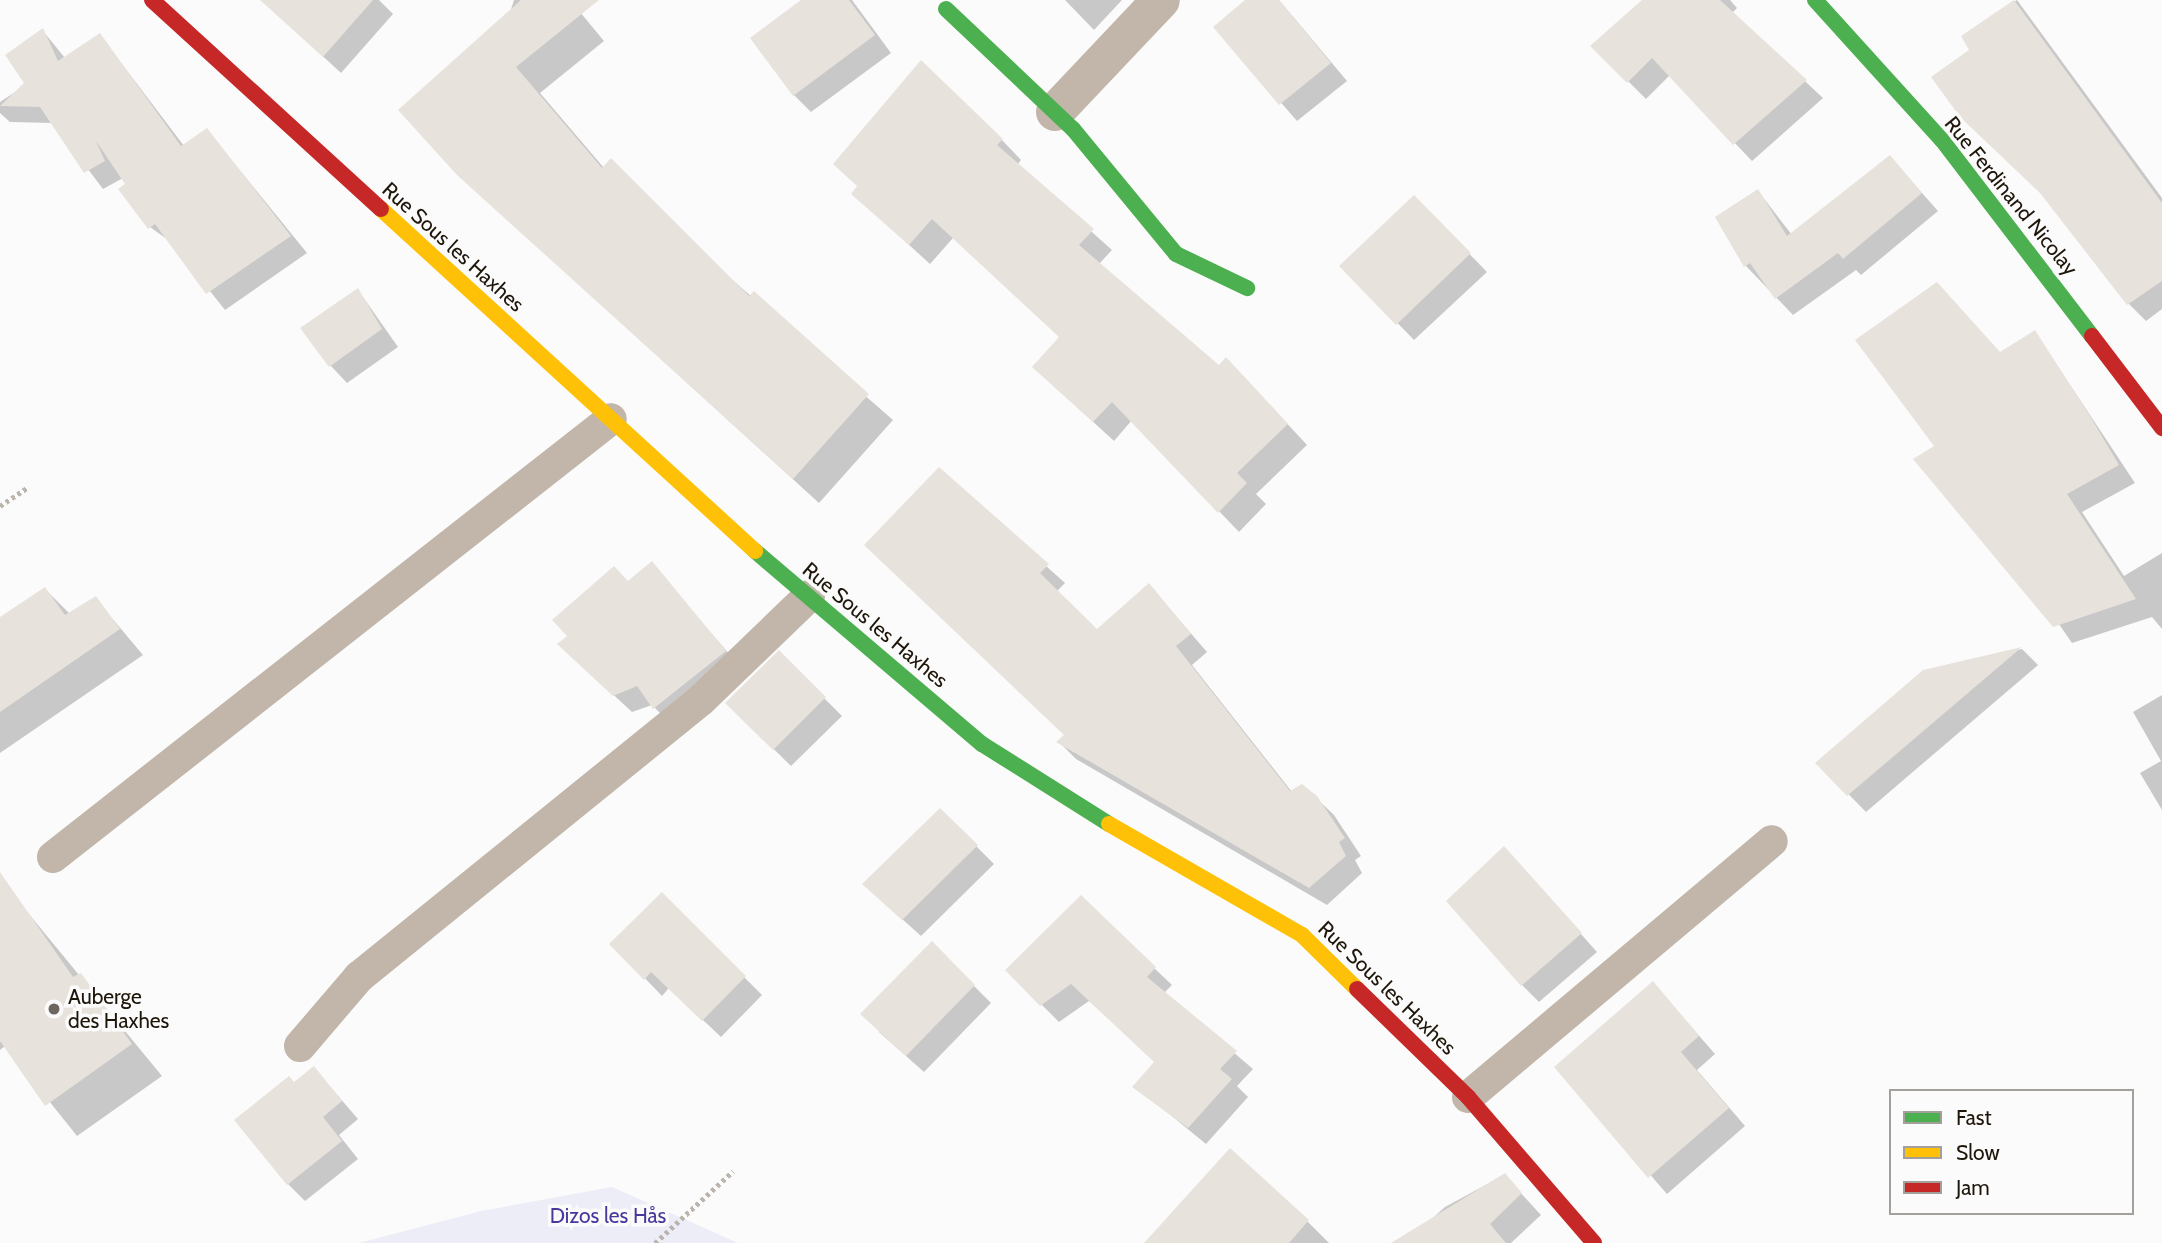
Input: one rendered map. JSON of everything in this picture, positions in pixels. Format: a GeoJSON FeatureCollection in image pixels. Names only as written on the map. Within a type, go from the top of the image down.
{"type":"FeatureCollection","features":[{"type":"Feature","properties":{"kind":"street","name":"Rue Sous les Haxhes"},"geometry":{"type":"LineString","coordinates":[[152,0],[611,419],[809,596],[992,751],[1301,935],[1468,1097],[1594,1243]]}},
{"type":"Feature","properties":{"kind":"street"},"geometry":{"type":"LineString","coordinates":[[1055,112],[1161,0]]}},
{"type":"Feature","properties":{"kind":"street","name":"Rue Ferdinand Nicolay"},"geometry":{"type":"LineString","coordinates":[[1815,0],[1941,140],[2162,428]]}},
{"type":"Feature","properties":{"kind":"street"},"geometry":{"type":"LineString","coordinates":[[946,9],[1055,112],[1176,254],[1247,288]]}},
{"type":"Feature","properties":{"kind":"lane"},"geometry":{"type":"LineString","coordinates":[[53,857],[611,419]]}},
{"type":"Feature","properties":{"kind":"lane"},"geometry":{"type":"LineString","coordinates":[[300,1046],[359,977],[701,700],[809,596]]}},
{"type":"Feature","properties":{"kind":"lane"},"geometry":{"type":"LineString","coordinates":[[1468,1097],[1772,841]]}},
{"type":"Feature","properties":{"kind":"path"},"geometry":{"type":"LineString","coordinates":[[0,506],[27,488]]}},
{"type":"Feature","properties":{"kind":"path"},"geometry":{"type":"LineString","coordinates":[[655,1243],[733,1171]]}},
{"type":"Feature","properties":{"kind":"green space","name":"Dizos les Hås"},"geometry":{"type":"Polygon","coordinates":[[[612,1187],[738,1243],[359,1243],[481,1211],[612,1187]]]}},
{"type":"Feature","properties":{"kind":"building"},"geometry":{"type":"Polygon","coordinates":[[[260,0],[373,0],[323,57],[260,0]]]}},
{"type":"Feature","properties":{"kind":"building"},"geometry":{"type":"Polygon","coordinates":[[[521,0],[599,0],[516,67],[602,168],[611,158],[749,296],[754,291],[869,394],[793,479],[457,175],[398,110],[521,0]]]}},
{"type":"Feature","properties":{"kind":"building"},"geometry":{"type":"Polygon","coordinates":[[[801,0],[849,0],[875,35],[793,96],[750,38],[801,0]]]}},
{"type":"Feature","properties":{"kind":"building"},"geometry":{"type":"Polygon","coordinates":[[[1245,0],[1279,0],[1331,63],[1279,105],[1213,27],[1245,0]]]}},
{"type":"Feature","properties":{"kind":"building"},"geometry":{"type":"Polygon","coordinates":[[[1642,0],[1720,0],[1807,80],[1733,145],[1652,58],[1627,83],[1590,46],[1642,0]]]}},
{"type":"Feature","properties":{"kind":"building"},"geometry":{"type":"Polygon","coordinates":[[[2014,0],[2162,203],[2162,281],[2127,305],[2040,193],[1960,117],[1931,77],[1969,50],[1961,36],[2014,0]]]}},
{"type":"Feature","properties":{"kind":"building"},"geometry":{"type":"Polygon","coordinates":[[[43,28],[58,61],[100,33],[181,146],[207,128],[291,236],[206,294],[155,224],[148,229],[118,189],[125,184],[96,141],[105,161],[84,173],[40,107],[0,106],[24,83],[5,55],[43,28]]]}},
{"type":"Feature","properties":{"kind":"building"},"geometry":{"type":"Polygon","coordinates":[[[921,60],[1003,139],[997,145],[1094,229],[1079,245],[1219,365],[1226,357],[1288,424],[1237,473],[1247,483],[1218,513],[1112,402],[1093,422],[1032,367],[1059,337],[932,219],[909,245],[851,194],[857,186],[833,164],[921,60]]]}},
{"type":"Feature","properties":{"kind":"building"},"geometry":{"type":"Polygon","coordinates":[[[1890,155],[1922,193],[1843,259],[1838,253],[1775,299],[1750,263],[1744,267],[1715,217],[1758,189],[1787,236],[1890,155]]]}},
{"type":"Feature","properties":{"kind":"building"},"geometry":{"type":"Polygon","coordinates":[[[1414,195],[1471,253],[1396,325],[1339,266],[1414,195]]]}},
{"type":"Feature","properties":{"kind":"building"},"geometry":{"type":"Polygon","coordinates":[[[1937,282],[2000,352],[2035,330],[2090,416],[2119,465],[2067,494],[2136,599],[2053,627],[1913,459],[1934,446],[1855,340],[1937,282]]]}},
{"type":"Feature","properties":{"kind":"building"},"geometry":{"type":"Polygon","coordinates":[[[358,288],[382,329],[329,367],[300,328],[358,288]]]}},
{"type":"Feature","properties":{"kind":"building"},"geometry":{"type":"Polygon","coordinates":[[[939,467],[1049,564],[1040,573],[1097,629],[1149,583],[1191,634],[1176,646],[1290,791],[1302,784],[1317,796],[1345,838],[1339,842],[1346,856],[1309,888],[1056,742],[1064,735],[864,545],[939,467]]]}},
{"type":"Feature","properties":{"kind":"building"},"geometry":{"type":"Polygon","coordinates":[[[652,561],[726,651],[653,709],[637,686],[613,696],[557,644],[567,636],[552,620],[614,566],[628,581],[652,561]]]}},
{"type":"Feature","properties":{"kind":"building"},"geometry":{"type":"Polygon","coordinates":[[[45,587],[65,615],[96,596],[120,629],[0,712],[0,617],[45,587]]]}},
{"type":"Feature","properties":{"kind":"building"},"geometry":{"type":"Polygon","coordinates":[[[2022,647],[1847,796],[1815,763],[1923,670],[2022,647]]]}},
{"type":"Feature","properties":{"kind":"building"},"geometry":{"type":"Polygon","coordinates":[[[779,650],[826,697],[773,750],[725,703],[779,650]]]}},
{"type":"Feature","properties":{"kind":"building"},"geometry":{"type":"Polygon","coordinates":[[[940,808],[978,845],[902,920],[862,884],[940,808]]]}},
{"type":"Feature","properties":{"kind":"building"},"geometry":{"type":"Polygon","coordinates":[[[1504,846],[1582,933],[1521,986],[1446,901],[1504,846]]]}},
{"type":"Feature","properties":{"kind":"building","name":"Auberge des Haxhes"},"geometry":{"type":"Polygon","coordinates":[[[0,872],[73,977],[81,973],[132,1044],[45,1106],[0,1041],[0,872]]]}},
{"type":"Feature","properties":{"kind":"building"},"geometry":{"type":"Polygon","coordinates":[[[662,892],[746,976],[702,1021],[651,972],[644,980],[609,944],[662,892]]]}},
{"type":"Feature","properties":{"kind":"building"},"geometry":{"type":"Polygon","coordinates":[[[1081,895],[1156,967],[1147,977],[1237,1051],[1220,1069],[1232,1079],[1188,1128],[1132,1087],[1154,1062],[1071,984],[1040,1006],[1005,970],[1081,895]]]}},
{"type":"Feature","properties":{"kind":"building"},"geometry":{"type":"Polygon","coordinates":[[[932,941],[975,985],[906,1056],[860,1014],[932,941]]]}},
{"type":"Feature","properties":{"kind":"building"},"geometry":{"type":"Polygon","coordinates":[[[1653,981],[1699,1036],[1681,1052],[1729,1108],[1648,1178],[1554,1067],[1653,981]]]}},
{"type":"Feature","properties":{"kind":"building"},"geometry":{"type":"Polygon","coordinates":[[[314,1066],[342,1101],[323,1117],[342,1141],[287,1185],[234,1120],[289,1076],[294,1082],[314,1066]]]}},
{"type":"Feature","properties":{"kind":"building"},"geometry":{"type":"Polygon","coordinates":[[[1230,1148],[1309,1220],[1289,1243],[1144,1243],[1230,1148]]]}},
{"type":"Feature","properties":{"kind":"building"},"geometry":{"type":"Polygon","coordinates":[[[1505,1173],[1522,1193],[1490,1224],[1506,1243],[1391,1243],[1505,1173]]]}},
{"type":"Feature","properties":{"kind":"traffic: fast"},"geometry":{"type":"LineString","coordinates":[[1815,0],[1942,140],[2092,336]]}},
{"type":"Feature","properties":{"kind":"traffic: fast"},"geometry":{"type":"LineString","coordinates":[[946,9],[1073,129],[1176,254],[1247,288]]}},
{"type":"Feature","properties":{"kind":"traffic: fast"},"geometry":{"type":"LineString","coordinates":[[755,551],[982,744],[1109,824]]}},
{"type":"Feature","properties":{"kind":"traffic: slow"},"geometry":{"type":"LineString","coordinates":[[381,209],[755,551]]}},
{"type":"Feature","properties":{"kind":"traffic: slow"},"geometry":{"type":"LineString","coordinates":[[1109,824],[1302,935],[1357,989]]}},
{"type":"Feature","properties":{"kind":"traffic: jam"},"geometry":{"type":"LineString","coordinates":[[152,0],[381,209]]}},
{"type":"Feature","properties":{"kind":"traffic: jam"},"geometry":{"type":"LineString","coordinates":[[2092,336],[2162,428]]}},
{"type":"Feature","properties":{"kind":"traffic: jam"},"geometry":{"type":"LineString","coordinates":[[1357,989],[1468,1097],[1594,1243]]}},
{"type":"Feature","properties":{"kind":"place","name":"Auberge des Haxhes"},"geometry":{"type":"Point","coordinates":[54,1009]}}]}
